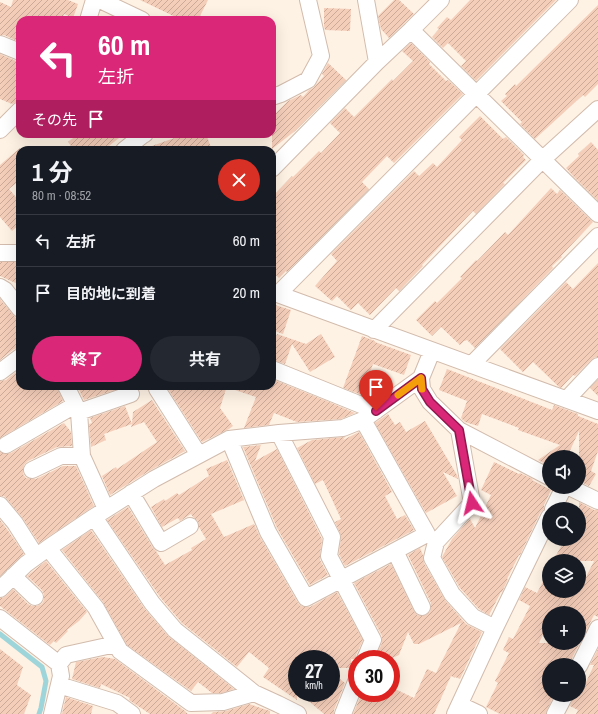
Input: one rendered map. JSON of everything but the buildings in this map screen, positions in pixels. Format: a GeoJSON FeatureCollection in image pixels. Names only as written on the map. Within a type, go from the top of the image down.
{"type":"FeatureCollection","features":[{"type":"Feature","properties":{"kind":"street"},"geometry":{"type":"LineString","coordinates":[[89,16],[94,0]]}},
{"type":"Feature","properties":{"kind":"street"},"geometry":{"type":"LineString","coordinates":[[100,0],[134,16]]}},
{"type":"Feature","properties":{"kind":"street"},"geometry":{"type":"LineString","coordinates":[[276,96],[308,80],[320,56],[308,0]]}},
{"type":"Feature","properties":{"kind":"street"},"geometry":{"type":"LineString","coordinates":[[366,0],[377,62]]}},
{"type":"Feature","properties":{"kind":"street"},"geometry":{"type":"LineString","coordinates":[[278,157],[441,0]]}},
{"type":"Feature","properties":{"kind":"street"},"geometry":{"type":"LineString","coordinates":[[276,292],[477,95],[570,0]]}},
{"type":"Feature","properties":{"kind":"street"},"geometry":{"type":"LineString","coordinates":[[411,30],[598,214]]}},
{"type":"Feature","properties":{"kind":"street"},"geometry":{"type":"LineString","coordinates":[[0,44],[16,50]]}},
{"type":"Feature","properties":{"kind":"street"},"geometry":{"type":"LineString","coordinates":[[374,330],[543,160],[598,109]]}},
{"type":"Feature","properties":{"kind":"street"},"geometry":{"type":"LineString","coordinates":[[0,130],[16,114]]}},
{"type":"Feature","properties":{"kind":"street"},"geometry":{"type":"LineString","coordinates":[[129,146],[138,138]]}},
{"type":"Feature","properties":{"kind":"street"},"geometry":{"type":"LineString","coordinates":[[471,365],[598,236]]}},
{"type":"Feature","properties":{"kind":"street"},"geometry":{"type":"LineString","coordinates":[[0,254],[16,252]]}},
{"type":"Feature","properties":{"kind":"street"},"geometry":{"type":"LineString","coordinates":[[2,290],[16,305]]}},
{"type":"Feature","properties":{"kind":"street"},"geometry":{"type":"LineString","coordinates":[[276,293],[598,411]]}},
{"type":"Feature","properties":{"kind":"street"},"geometry":{"type":"LineString","coordinates":[[432,351],[421,378],[422,389],[430,402],[459,430],[542,473]]}},
{"type":"Feature","properties":{"kind":"street"},"geometry":{"type":"LineString","coordinates":[[0,372],[16,360]]}},
{"type":"Feature","properties":{"kind":"street"},"geometry":{"type":"LineString","coordinates":[[566,399],[598,366]]}},
{"type":"Feature","properties":{"kind":"street"},"geometry":{"type":"LineString","coordinates":[[276,372],[376,411]]}},
{"type":"Feature","properties":{"kind":"street"},"geometry":{"type":"LineString","coordinates":[[0,589],[26,564],[100,513],[154,478],[230,439],[279,433],[343,428],[363,420],[421,378]]}},
{"type":"Feature","properties":{"kind":"street"},"geometry":{"type":"LineString","coordinates":[[68,390],[77,408],[82,456],[100,513],[152,602],[175,630],[254,693],[276,709],[298,714]]}},
{"type":"Feature","properties":{"kind":"street"},"geometry":{"type":"LineString","coordinates":[[158,390],[200,455]]}},
{"type":"Feature","properties":{"kind":"street"},"geometry":{"type":"LineString","coordinates":[[6,446],[77,408],[131,394]]}},
{"type":"Feature","properties":{"kind":"street"},"geometry":{"type":"LineString","coordinates":[[230,439],[268,532],[306,598],[427,534],[363,420]]}},
{"type":"Feature","properties":{"kind":"street"},"geometry":{"type":"LineString","coordinates":[[459,430],[472,503],[436,542],[432,558],[452,594],[473,617],[495,628]]}},
{"type":"Feature","properties":{"kind":"street"},"geometry":{"type":"LineString","coordinates":[[279,433],[332,537],[329,556],[373,640],[369,650]]}},
{"type":"Feature","properties":{"kind":"street"},"geometry":{"type":"LineString","coordinates":[[32,470],[61,456],[82,456]]}},
{"type":"Feature","properties":{"kind":"street"},"geometry":{"type":"LineString","coordinates":[[131,493],[161,543],[190,526]]}},
{"type":"Feature","properties":{"kind":"street"},"geometry":{"type":"LineString","coordinates":[[584,494],[598,501]]}},
{"type":"Feature","properties":{"kind":"street"},"geometry":{"type":"LineString","coordinates":[[0,505],[42,552],[96,608],[120,651],[191,703],[223,702],[254,693]]}},
{"type":"Feature","properties":{"kind":"street"},"geometry":{"type":"LineString","coordinates":[[480,714],[458,709],[542,531]]}},
{"type":"Feature","properties":{"kind":"street"},"geometry":{"type":"LineString","coordinates":[[396,551],[422,608]]}},
{"type":"Feature","properties":{"kind":"street"},"geometry":{"type":"LineString","coordinates":[[13,576],[35,597]]}},
{"type":"Feature","properties":{"kind":"street"},"geometry":{"type":"LineString","coordinates":[[0,618],[59,664]]}},
{"type":"Feature","properties":{"kind":"street"},"geometry":{"type":"LineString","coordinates":[[583,658],[598,628]]}},
{"type":"Feature","properties":{"kind":"street"},"geometry":{"type":"LineString","coordinates":[[52,714],[60,676],[59,664],[66,656],[116,644]]}},
{"type":"Feature","properties":{"kind":"street"},"geometry":{"type":"LineString","coordinates":[[58,685],[117,704],[132,714]]}},
{"type":"Feature","properties":{"kind":"street"},"geometry":{"type":"LineString","coordinates":[[342,714],[348,700]]}},
{"type":"Feature","properties":{"kind":"street"},"geometry":{"type":"LineString","coordinates":[[555,714],[561,702]]}},
{"type":"Feature","properties":{"kind":"waterway"},"geometry":{"type":"LineString","coordinates":[[0,634],[42,667],[46,681],[39,714]]}},
{"type":"Feature","properties":{"kind":"slow traffic"},"geometry":{"type":"LineString","coordinates":[[398,395],[421,378],[422,389]]}},
{"type":"Feature","properties":{"kind":"route"},"geometry":{"type":"LineString","coordinates":[[376,411],[421,378],[422,389],[430,402],[459,430],[472,503]]}}]}
